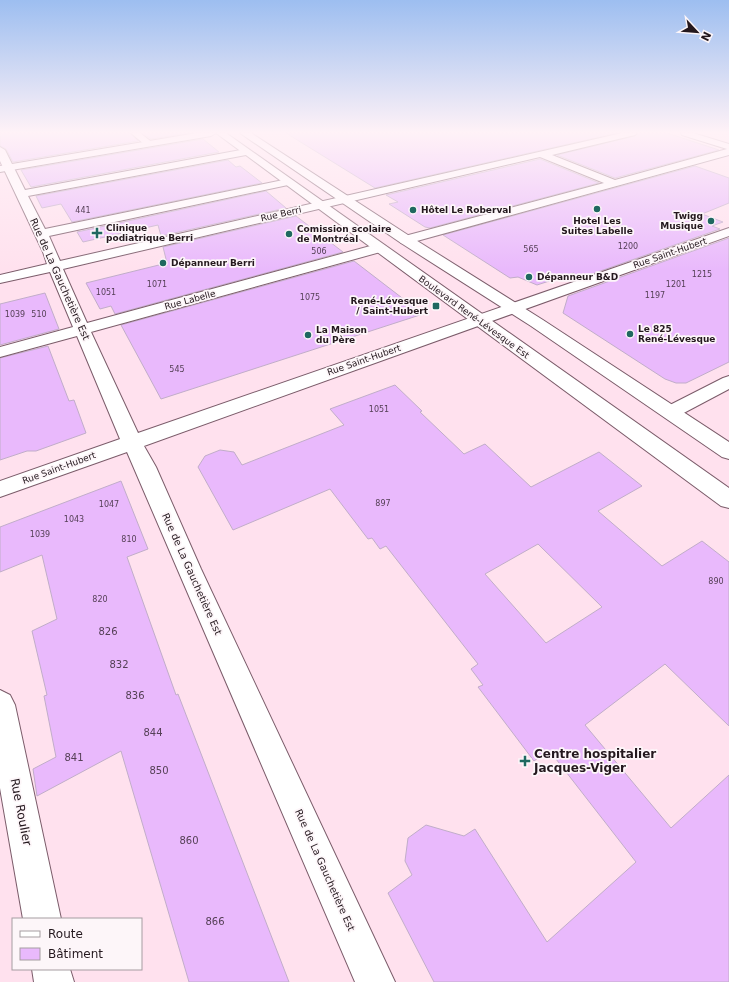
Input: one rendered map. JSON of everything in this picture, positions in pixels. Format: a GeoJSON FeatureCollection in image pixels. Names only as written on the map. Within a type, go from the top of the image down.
{"type":"FeatureCollection","features":[{"type":"Feature","properties":{"kind":"street","name":"Rue de La Gauchetière Est"},"geometry":{"type":"LineString","coordinates":[[12,179],[21,194],[56,266],[62,285],[375,982]]}},
{"type":"Feature","properties":{"kind":"street"},"geometry":{"type":"LineString","coordinates":[[21,194],[102,179]]}},
{"type":"Feature","properties":{"kind":"street","name":"Boulevard René-Lévesque Est"},"geometry":{"type":"LineString","coordinates":[[284,179],[729,500]]}},
{"type":"Feature","properties":{"kind":"street"},"geometry":{"type":"LineString","coordinates":[[314,179],[406,240],[514,308],[729,452]]}},
{"type":"Feature","properties":{"kind":"street","name":"Rue Berri"},"geometry":{"type":"LineString","coordinates":[[0,280],[436,179]]}},
{"type":"Feature","properties":{"kind":"street"},"geometry":{"type":"LineString","coordinates":[[603,179],[614,183]]}},
{"type":"Feature","properties":{"kind":"street"},"geometry":{"type":"LineString","coordinates":[[406,240],[629,179]]}},
{"type":"Feature","properties":{"kind":"street"},"geometry":{"type":"LineString","coordinates":[[41,234],[288,182]]}},
{"type":"Feature","properties":{"kind":"street","name":"Rue Saint-Hubert"},"geometry":{"type":"LineString","coordinates":[[0,489],[729,232]]}},
{"type":"Feature","properties":{"kind":"street","name":"Rue Labelle"},"geometry":{"type":"LineString","coordinates":[[0,352],[379,248]]}},
{"type":"Feature","properties":{"kind":"street"},"geometry":{"type":"LineString","coordinates":[[670,412],[729,382]]}},
{"type":"Feature","properties":{"kind":"street","name":"Rue Roulier"},"geometry":{"type":"LineString","coordinates":[[0,705],[42,918]]}},
{"type":"Feature","properties":{"kind":"street"},"geometry":{"type":"LineString","coordinates":[[51,970],[54,982]]}},
{"type":"Feature","properties":{"kind":"building"},"geometry":{"type":"Polygon","coordinates":[[[26,179],[75,179],[31,187],[26,179]]]}},
{"type":"Feature","properties":{"kind":"building"},"geometry":{"type":"Polygon","coordinates":[[[128,179],[257,179],[262,183],[72,222],[61,204],[42,208],[36,196],[128,179]]]}},
{"type":"Feature","properties":{"kind":"building"},"geometry":{"type":"Polygon","coordinates":[[[360,179],[415,179],[375,188],[360,179]]]}},
{"type":"Feature","properties":{"kind":"building"},"geometry":{"type":"Polygon","coordinates":[[[455,179],[589,179],[599,183],[430,228],[425,227],[389,204],[398,202],[386,195],[455,179]]]}},
{"type":"Feature","properties":{"kind":"building"},"geometry":{"type":"Polygon","coordinates":[[[648,179],[729,179],[729,203],[702,214],[723,222],[712,226],[720,229],[572,281],[574,273],[537,285],[518,277],[510,278],[443,235],[648,179]]]}},
{"type":"Feature","properties":{"kind":"building"},"geometry":{"type":"Polygon","coordinates":[[[266,191],[286,208],[161,236],[158,225],[83,242],[77,232],[266,191]]]}},
{"type":"Feature","properties":{"kind":"building"},"geometry":{"type":"Polygon","coordinates":[[[296,216],[343,252],[115,314],[111,306],[100,309],[86,283],[167,263],[163,247],[296,216]]]}},
{"type":"Feature","properties":{"kind":"building"},"geometry":{"type":"Polygon","coordinates":[[[729,238],[729,362],[686,383],[676,383],[665,379],[563,313],[568,296],[729,238]]]}},
{"type":"Feature","properties":{"kind":"building","name":"La Maison du Père"},"geometry":{"type":"Polygon","coordinates":[[[354,261],[423,314],[161,399],[121,325],[354,261]]]}},
{"type":"Feature","properties":{"kind":"building"},"geometry":{"type":"Polygon","coordinates":[[[45,293],[59,329],[0,345],[0,304],[45,293]]]}},
{"type":"Feature","properties":{"kind":"building"},"geometry":{"type":"Polygon","coordinates":[[[48,346],[69,401],[74,400],[86,433],[36,451],[27,451],[0,460],[0,358],[48,346]]]}},
{"type":"Feature","properties":{"kind":"building"},"geometry":{"type":"Polygon","coordinates":[[[395,385],[422,411],[420,412],[464,454],[485,444],[531,487],[599,452],[642,486],[598,511],[662,566],[702,541],[729,562],[729,726],[665,664],[585,725],[671,828],[729,775],[729,982],[434,982],[388,893],[412,875],[405,861],[408,838],[426,825],[464,836],[475,829],[547,942],[636,862],[549,750],[534,761],[478,687],[483,685],[471,669],[478,664],[386,546],[380,549],[372,538],[368,539],[330,489],[233,530],[198,467],[205,456],[220,450],[234,452],[242,465],[344,425],[330,409],[395,385]],[[538,544],[485,574],[546,643],[602,607],[538,544]]]}},
{"type":"Feature","properties":{"kind":"building"},"geometry":{"type":"Polygon","coordinates":[[[121,481],[148,549],[127,557],[176,695],[178,694],[289,982],[189,982],[121,751],[37,796],[33,769],[56,757],[44,696],[47,695],[32,631],[57,619],[42,555],[0,572],[0,527],[121,481]]]}},
{"type":"Feature","properties":{"kind":"place","name":"Hotel Les Suites Labelle"},"geometry":{"type":"Point","coordinates":[597,209]}},
{"type":"Feature","properties":{"kind":"place","name":"Hôtel Le Roberval"},"geometry":{"type":"Point","coordinates":[413,210]}},
{"type":"Feature","properties":{"kind":"place","name":"Twigg Musique"},"geometry":{"type":"Point","coordinates":[711,221]}},
{"type":"Feature","properties":{"kind":"place","name":"Clinique podiatrique Berri"},"geometry":{"type":"Point","coordinates":[97,233]}},
{"type":"Feature","properties":{"kind":"place","name":"Comission scolaire de Montréal"},"geometry":{"type":"Point","coordinates":[289,234]}},
{"type":"Feature","properties":{"kind":"place","name":"Dépanneur Berri"},"geometry":{"type":"Point","coordinates":[163,263]}},
{"type":"Feature","properties":{"kind":"place","name":"Dépanneur B&D"},"geometry":{"type":"Point","coordinates":[529,277]}},
{"type":"Feature","properties":{"kind":"place","name":"René-Lévesque / Saint-Hubert"},"geometry":{"type":"Point","coordinates":[436,306]}},
{"type":"Feature","properties":{"kind":"place","name":"Le 825 René-Lévesque"},"geometry":{"type":"Point","coordinates":[630,334]}},
{"type":"Feature","properties":{"kind":"place","name":"La Maison du Père"},"geometry":{"type":"Point","coordinates":[308,335]}},
{"type":"Feature","properties":{"kind":"place","name":"Centre hospitalier Jacques-Viger"},"geometry":{"type":"Point","coordinates":[525,761]}}]}
